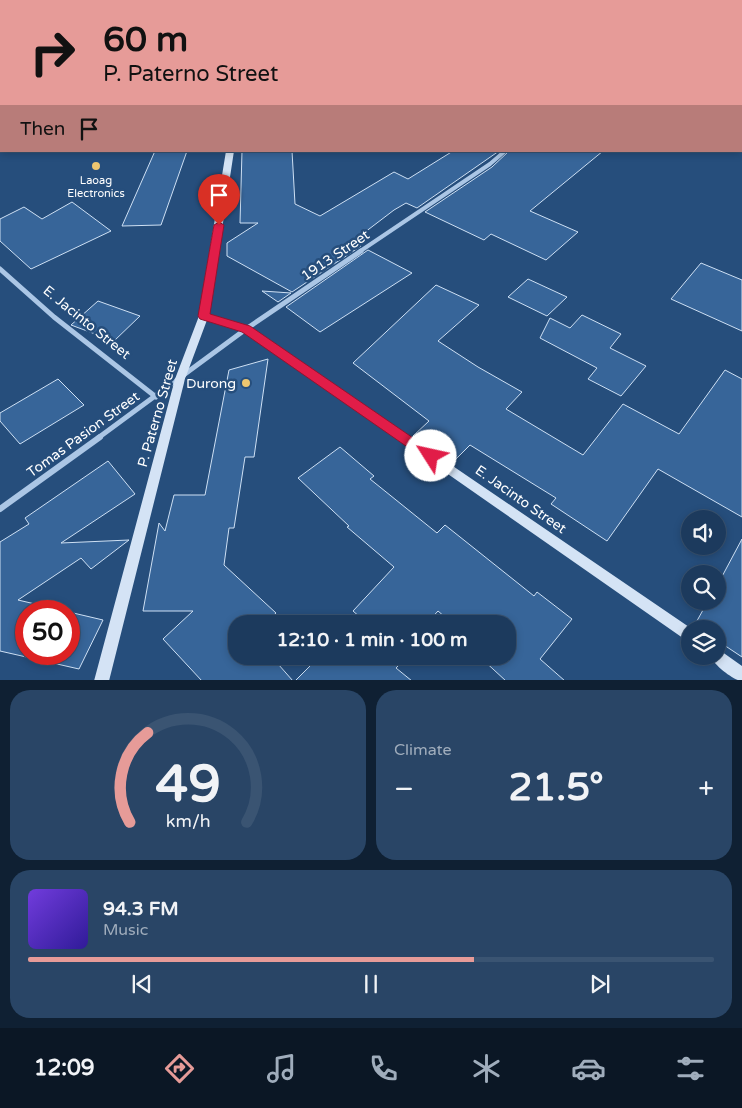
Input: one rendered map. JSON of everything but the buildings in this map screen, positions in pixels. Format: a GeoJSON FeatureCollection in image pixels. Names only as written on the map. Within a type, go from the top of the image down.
{"type":"FeatureCollection","features":[{"type":"Feature","properties":{"kind":"main road","name":"P. Paterno Street"},"geometry":{"type":"LineString","coordinates":[[101,680],[180,379],[204,316],[230,152]]}},
{"type":"Feature","properties":{"kind":"main road","name":"E. Jacinto Street"},"geometry":{"type":"LineString","coordinates":[[204,316],[246,329],[681,630]]}},
{"type":"Feature","properties":{"kind":"main road"},"geometry":{"type":"LineString","coordinates":[[726,663],[742,675]]}},
{"type":"Feature","properties":{"kind":"street","name":"1913 Street"},"geometry":{"type":"LineString","coordinates":[[180,379],[246,329],[490,164],[504,152]]}},
{"type":"Feature","properties":{"kind":"street","name":"E. Jacinto Street"},"geometry":{"type":"LineString","coordinates":[[0,269],[54,317],[156,397]]}},
{"type":"Feature","properties":{"kind":"street","name":"Tomas Pasion Street"},"geometry":{"type":"LineString","coordinates":[[0,509],[180,379]]}},
{"type":"Feature","properties":{"kind":"place","name":"Laoag Electronics"},"geometry":{"type":"Point","coordinates":[96,166]}},
{"type":"Feature","properties":{"kind":"place","name":"Durong"},"geometry":{"type":"Point","coordinates":[246,383]}},
{"type":"Feature","properties":{"kind":"route"},"geometry":{"type":"LineString","coordinates":[[219,225],[204,316],[246,329],[431,456]]}}]}
